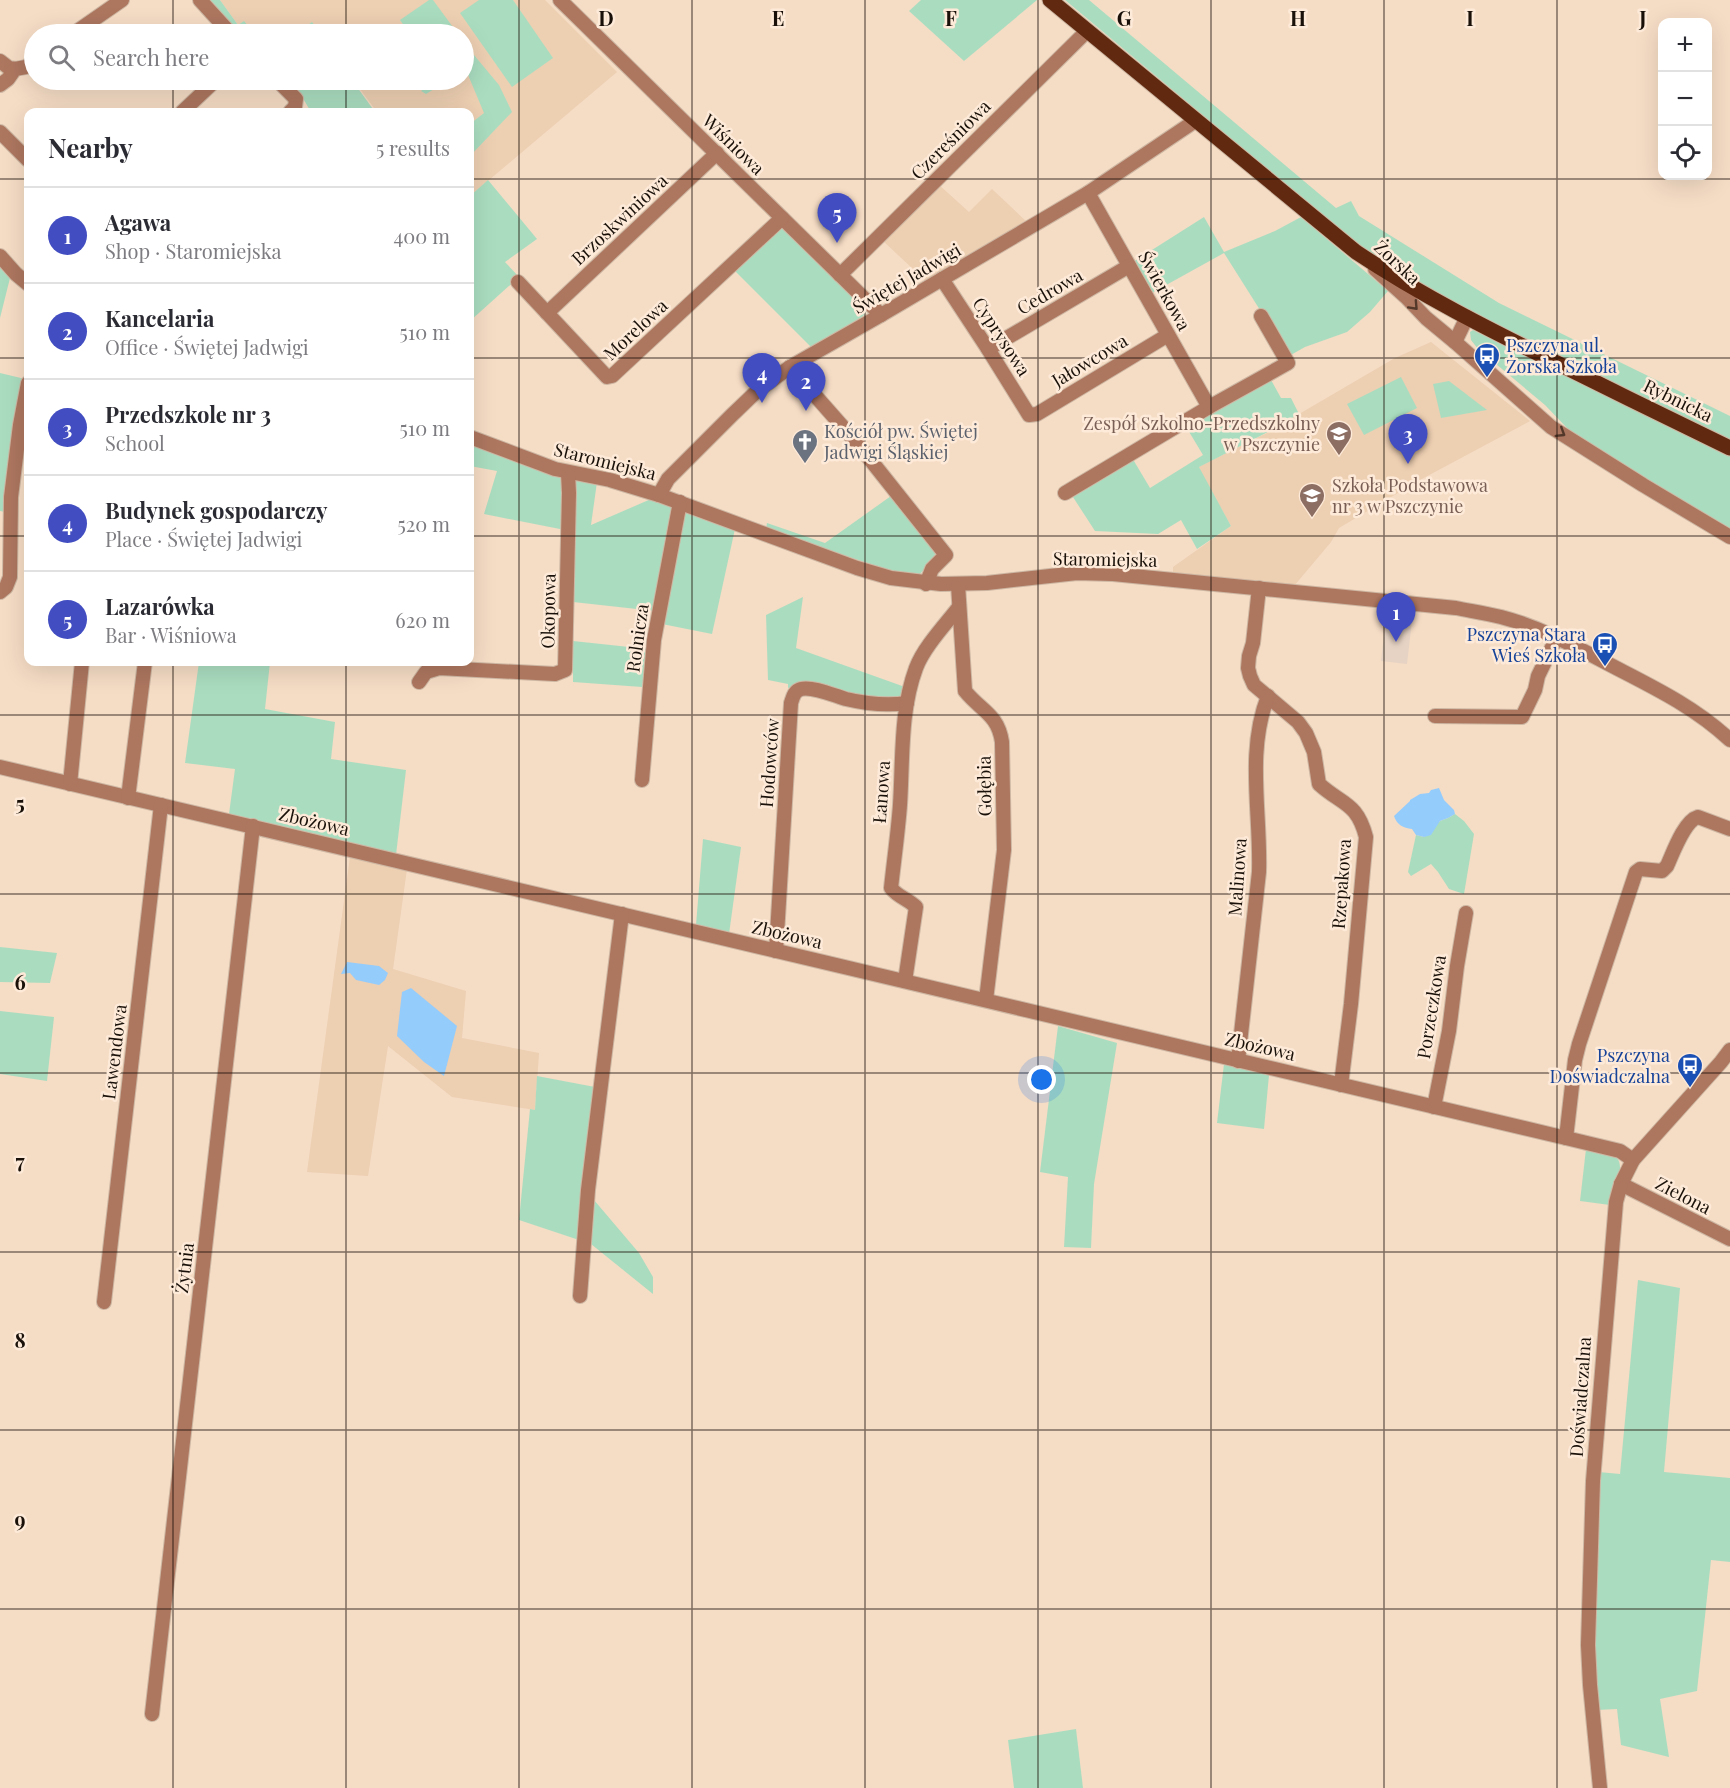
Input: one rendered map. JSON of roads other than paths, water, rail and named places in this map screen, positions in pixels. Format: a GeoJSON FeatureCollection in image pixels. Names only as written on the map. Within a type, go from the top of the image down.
{"type":"FeatureCollection","features":[{"type":"Feature","properties":{"kind":"main road","name":"Żorska"},"geometry":{"type":"LineString","coordinates":[[1050,0],[1356,252]]}},
{"type":"Feature","properties":{"kind":"main road","name":"Rybnicka"},"geometry":{"type":"LineString","coordinates":[[1356,252],[1425,296],[1730,448]]}},
{"type":"Feature","properties":{"kind":"street"},"geometry":{"type":"LineString","coordinates":[[88,24],[123,0]]}},
{"type":"Feature","properties":{"kind":"street"},"geometry":{"type":"LineString","coordinates":[[201,0],[222,24]]}},
{"type":"Feature","properties":{"kind":"street","name":"Wiśniowa"},"geometry":{"type":"LineString","coordinates":[[560,0],[881,315]]}},
{"type":"Feature","properties":{"kind":"street","name":"Czereśniowa"},"geometry":{"type":"LineString","coordinates":[[840,275],[1086,31]]}},
{"type":"Feature","properties":{"kind":"street"},"geometry":{"type":"LineString","coordinates":[[0,61],[9,68],[24,67]]}},
{"type":"Feature","properties":{"kind":"street"},"geometry":{"type":"LineString","coordinates":[[0,85],[15,69]]}},
{"type":"Feature","properties":{"kind":"street"},"geometry":{"type":"LineString","coordinates":[[186,108],[205,90]]}},
{"type":"Feature","properties":{"kind":"street"},"geometry":{"type":"LineString","coordinates":[[287,90],[296,99],[294,108]]}},
{"type":"Feature","properties":{"kind":"street","name":"Świętej Jadwigi"},"geometry":{"type":"LineString","coordinates":[[659,495],[668,479],[732,415],[790,367],[1088,193],[1195,121]]}},
{"type":"Feature","properties":{"kind":"street"},"geometry":{"type":"LineString","coordinates":[[0,132],[24,156]]}},
{"type":"Feature","properties":{"kind":"street","name":"Brzoskwiniowa"},"geometry":{"type":"LineString","coordinates":[[548,313],[717,153]]}},
{"type":"Feature","properties":{"kind":"street","name":"Świerkowa"},"geometry":{"type":"LineString","coordinates":[[1088,193],[1209,407]]}},
{"type":"Feature","properties":{"kind":"street","name":"Morelowa"},"geometry":{"type":"LineString","coordinates":[[519,282],[608,376],[612,376],[782,218]]}},
{"type":"Feature","properties":{"kind":"street","name":"Żorska"},"geometry":{"type":"LineString","coordinates":[[1356,252],[1426,318],[1551,427],[1730,537]]}},
{"type":"Feature","properties":{"kind":"street"},"geometry":{"type":"LineString","coordinates":[[0,256],[24,281]]}},
{"type":"Feature","properties":{"kind":"street","name":"Cedrowa"},"geometry":{"type":"LineString","coordinates":[[988,349],[1129,266]]}},
{"type":"Feature","properties":{"kind":"street","name":"Cyprysowa"},"geometry":{"type":"LineString","coordinates":[[942,279],[1029,415]]}},
{"type":"Feature","properties":{"kind":"street"},"geometry":{"type":"LineString","coordinates":[[1065,493],[1287,363],[1261,315]]}},
{"type":"Feature","properties":{"kind":"street"},"geometry":{"type":"LineString","coordinates":[[1455,342],[1467,317]]}},
{"type":"Feature","properties":{"kind":"street","name":"Jałowcowa"},"geometry":{"type":"LineString","coordinates":[[1029,415],[1037,414],[1168,335]]}},
{"type":"Feature","properties":{"kind":"street"},"geometry":{"type":"LineString","coordinates":[[790,367],[857,444],[946,555],[932,569],[926,584]]}},
{"type":"Feature","properties":{"kind":"street"},"geometry":{"type":"LineString","coordinates":[[0,592],[6,587],[10,577],[11,497],[24,404]]}},
{"type":"Feature","properties":{"kind":"street","name":"Staromiejska"},"geometry":{"type":"LineString","coordinates":[[474,439],[568,473],[610,480],[659,495],[878,574],[908,582],[958,585],[1077,573],[1122,574],[1456,608],[1501,617],[1535,629],[1652,687],[1694,710],[1730,740]]}},
{"type":"Feature","properties":{"kind":"street","name":"Okopowa"},"geometry":{"type":"LineString","coordinates":[[419,682],[426,672],[439,668],[555,674],[565,670],[568,473]]}},
{"type":"Feature","properties":{"kind":"street","name":"Rolnicza"},"geometry":{"type":"LineString","coordinates":[[642,780],[654,640],[680,502]]}},
{"type":"Feature","properties":{"kind":"street","name":"Gołębia"},"geometry":{"type":"LineString","coordinates":[[958,585],[965,691],[994,719],[1000,729],[1002,742],[1004,850],[986,1000]]}},
{"type":"Feature","properties":{"kind":"street","name":"Rzepakowa"},"geometry":{"type":"LineString","coordinates":[[1259,588],[1248,668],[1250,676],[1254,685],[1298,722],[1306,733],[1314,752],[1319,784],[1351,807],[1363,826],[1366,837],[1351,1004],[1341,1085]]}},
{"type":"Feature","properties":{"kind":"street","name":"Łanowa"},"geometry":{"type":"LineString","coordinates":[[905,981],[916,907],[910,901],[898,896],[891,888],[900,807],[904,721],[916,667],[922,655],[959,607]]}},
{"type":"Feature","properties":{"kind":"street"},"geometry":{"type":"LineString","coordinates":[[1436,716],[1522,717],[1556,639]]}},
{"type":"Feature","properties":{"kind":"street"},"geometry":{"type":"LineString","coordinates":[[70,784],[82,666]]}},
{"type":"Feature","properties":{"kind":"street"},"geometry":{"type":"LineString","coordinates":[[128,798],[144,666]]}},
{"type":"Feature","properties":{"kind":"street","name":"Hodowców"},"geometry":{"type":"LineString","coordinates":[[776,951],[791,703],[794,694],[800,689],[809,688],[875,705],[907,703]]}},
{"type":"Feature","properties":{"kind":"street","name":"Malinowa"},"geometry":{"type":"LineString","coordinates":[[1238,1061],[1259,872],[1256,749],[1260,716],[1268,696]]}},
{"type":"Feature","properties":{"kind":"street","name":"Zbożowa"},"geometry":{"type":"LineString","coordinates":[[0,767],[1566,1138],[1620,1151],[1633,1160]]}},
{"type":"Feature","properties":{"kind":"street","name":"Lawendowa"},"geometry":{"type":"LineString","coordinates":[[104,1302],[161,805]]}},
{"type":"Feature","properties":{"kind":"street"},"geometry":{"type":"LineString","coordinates":[[1566,1138],[1579,1044],[1636,872],[1640,869],[1662,871],[1693,818],[1698,817],[1730,829]]}},
{"type":"Feature","properties":{"kind":"street","name":"Żytnia"},"geometry":{"type":"LineString","coordinates":[[152,1713],[253,826]]}},
{"type":"Feature","properties":{"kind":"street","name":"Porzeczkowa"},"geometry":{"type":"LineString","coordinates":[[1434,1107],[1449,1031],[1466,913]]}},
{"type":"Feature","properties":{"kind":"street"},"geometry":{"type":"LineString","coordinates":[[580,1296],[588,1190],[622,914]]}},
{"type":"Feature","properties":{"kind":"street","name":"Doświadczalna"},"geometry":{"type":"LineString","coordinates":[[1600,1788],[1590,1685],[1589,1589],[1593,1481],[1614,1218],[1620,1184],[1633,1160],[1730,1050]]}},
{"type":"Feature","properties":{"kind":"street","name":"Zielona"},"geometry":{"type":"LineString","coordinates":[[1620,1184],[1730,1239]]}},
{"type":"Feature","properties":{"kind":"water"},"geometry":{"type":"Polygon","coordinates":[[[1439,788],[1444,800],[1455,814],[1440,821],[1431,835],[1424,837],[1416,835],[1412,829],[1403,827],[1397,822],[1394,816],[1410,800],[1439,788]]]}},
{"type":"Feature","properties":{"kind":"water"},"geometry":{"type":"Polygon","coordinates":[[[347,962],[379,966],[388,973],[379,985],[356,980],[350,973],[341,974],[347,962]]]}},
{"type":"Feature","properties":{"kind":"water"},"geometry":{"type":"Polygon","coordinates":[[[411,988],[457,1026],[444,1076],[424,1062],[397,1036],[402,992],[411,988]]]}},
{"type":"Feature","properties":{"kind":"place","name":"Lazarówka"},"geometry":{"type":"Point","coordinates":[837,243]}},
{"type":"Feature","properties":{"kind":"place","name":"Pszczyna ul. Żorska Szkoła"},"geometry":{"type":"Point","coordinates":[1487,379]}},
{"type":"Feature","properties":{"kind":"place","name":"Budynek gospodarczy"},"geometry":{"type":"Point","coordinates":[762,403]}},
{"type":"Feature","properties":{"kind":"place","name":"Kancelaria"},"geometry":{"type":"Point","coordinates":[806,411]}},
{"type":"Feature","properties":{"kind":"place","name":"Zespół Szkolno-Przedszkolny w Pszczynie"},"geometry":{"type":"Point","coordinates":[1339,457]}},
{"type":"Feature","properties":{"kind":"place","name":"Przedszkole nr 3"},"geometry":{"type":"Point","coordinates":[1408,464]}},
{"type":"Feature","properties":{"kind":"place","name":"Kościół pw. Świętej Jadwigi Śląskiej"},"geometry":{"type":"Point","coordinates":[805,465]}},
{"type":"Feature","properties":{"kind":"place","name":"Szkoła Podstawowa nr 3 w Pszczynie"},"geometry":{"type":"Point","coordinates":[1312,519]}},
{"type":"Feature","properties":{"kind":"place","name":"Agawa"},"geometry":{"type":"Point","coordinates":[1396,642]}},
{"type":"Feature","properties":{"kind":"place","name":"Pszczyna Stara Wieś Szkoła"},"geometry":{"type":"Point","coordinates":[1605,668]}},
{"type":"Feature","properties":{"kind":"place","name":"Pszczyna Doświadczalna"},"geometry":{"type":"Point","coordinates":[1690,1089]}}]}
